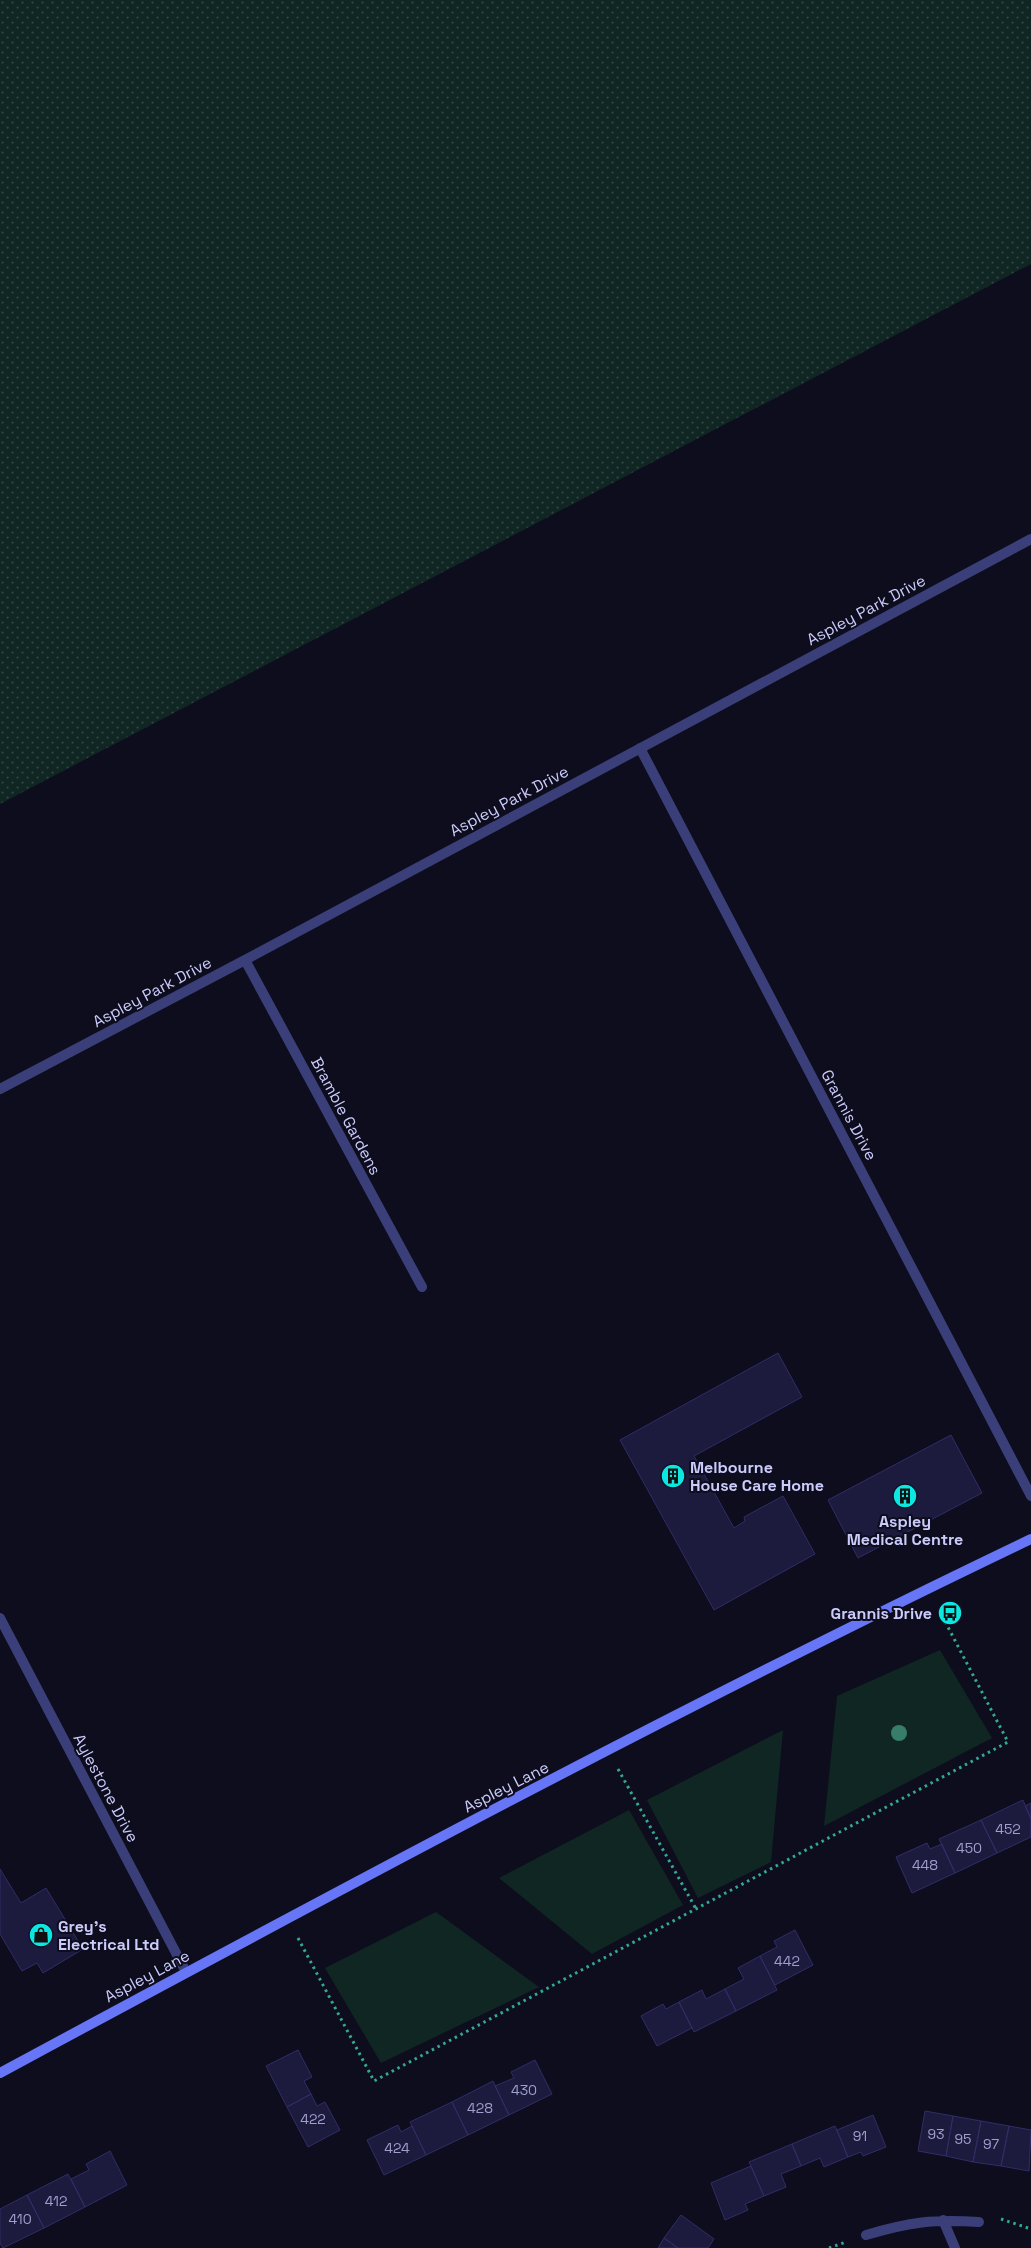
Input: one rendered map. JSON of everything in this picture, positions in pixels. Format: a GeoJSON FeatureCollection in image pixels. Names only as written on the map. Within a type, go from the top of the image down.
{"type":"FeatureCollection","features":[{"type":"Feature","properties":{"kind":"main road","name":"Aspley Lane"},"geometry":{"type":"LineString","coordinates":[[0,2073],[287,1918],[608,1750],[928,1588],[1031,1539]]}},
{"type":"Feature","properties":{"kind":"street","name":"Aspley Park Drive"},"geometry":{"type":"LineString","coordinates":[[0,1089],[1031,539]]}},
{"type":"Feature","properties":{"kind":"street","name":"Grannis Drive"},"geometry":{"type":"LineString","coordinates":[[640,748],[1031,1496]]}},
{"type":"Feature","properties":{"kind":"street","name":"Bramble Gardens"},"geometry":{"type":"LineString","coordinates":[[245,960],[422,1287]]}},
{"type":"Feature","properties":{"kind":"street","name":"Aylestone Drive"},"geometry":{"type":"LineString","coordinates":[[0,1618],[186,1972]]}},
{"type":"Feature","properties":{"kind":"street"},"geometry":{"type":"LineString","coordinates":[[944,2220],[955,2248]]}},
{"type":"Feature","properties":{"kind":"street"},"geometry":{"type":"LineString","coordinates":[[866,2235],[906,2224],[944,2220],[979,2222]]}},
{"type":"Feature","properties":{"kind":"path"},"geometry":{"type":"LineString","coordinates":[[287,1918],[374,2081],[1008,1742],[928,1588]]}},
{"type":"Feature","properties":{"kind":"path"},"geometry":{"type":"LineString","coordinates":[[608,1750],[696,1909]]}},
{"type":"Feature","properties":{"kind":"path"},"geometry":{"type":"LineString","coordinates":[[979,2222],[994,2217],[1031,2229]]}},
{"type":"Feature","properties":{"kind":"green space"},"geometry":{"type":"Polygon","coordinates":[[[0,0],[1031,0],[1031,264],[0,804],[0,0]]]}},
{"type":"Feature","properties":{"kind":"green space"},"geometry":{"type":"Polygon","coordinates":[[[940,1650],[992,1738],[824,1826],[837,1696],[940,1650]]]}},
{"type":"Feature","properties":{"kind":"green space"},"geometry":{"type":"Polygon","coordinates":[[[783,1730],[771,1862],[698,1898],[647,1800],[783,1730]]]}},
{"type":"Feature","properties":{"kind":"green space"},"geometry":{"type":"Polygon","coordinates":[[[629,1810],[683,1905],[592,1954],[499,1878],[629,1810]]]}},
{"type":"Feature","properties":{"kind":"green space"},"geometry":{"type":"Polygon","coordinates":[[[436,1912],[539,1987],[381,2063],[325,1968],[436,1912]]]}},
{"type":"Feature","properties":{"kind":"building","name":"Melbourne House Care Home"},"geometry":{"type":"Polygon","coordinates":[[[778,1353],[802,1397],[694,1456],[734,1528],[745,1521],[744,1517],[783,1496],[815,1554],[714,1610],[620,1440],[778,1353]]]}},
{"type":"Feature","properties":{"kind":"building","name":"Aspley Medical Centre"},"geometry":{"type":"Polygon","coordinates":[[[951,1435],[982,1493],[858,1558],[828,1500],[951,1435]]]}},
{"type":"Feature","properties":{"kind":"building"},"geometry":{"type":"Polygon","coordinates":[[[1023,1800],[1031,1819],[1031,1837],[997,1853],[981,1820],[1023,1800]]]}},
{"type":"Feature","properties":{"kind":"building"},"geometry":{"type":"Polygon","coordinates":[[[1031,1803],[1031,1819],[1025,1806],[1031,1803]]]}},
{"type":"Feature","properties":{"kind":"building"},"geometry":{"type":"Polygon","coordinates":[[[981,1820],[997,1853],[955,1873],[939,1839],[981,1820]]]}},
{"type":"Feature","properties":{"kind":"building"},"geometry":{"type":"Polygon","coordinates":[[[927,1843],[930,1849],[942,1844],[955,1873],[912,1893],[896,1857],[927,1843]]]}},
{"type":"Feature","properties":{"kind":"building"},"geometry":{"type":"Polygon","coordinates":[[[0,1869],[21,1903],[46,1888],[83,1949],[43,1973],[37,1963],[22,1971],[0,1934],[0,1869]]]}},
{"type":"Feature","properties":{"kind":"building"},"geometry":{"type":"Polygon","coordinates":[[[795,1930],[813,1965],[775,1985],[760,1956],[777,1947],[774,1941],[795,1930]]]}},
{"type":"Feature","properties":{"kind":"building"},"geometry":{"type":"Polygon","coordinates":[[[760,1956],[777,1990],[736,2011],[725,1989],[744,1979],[738,1968],[760,1956]]]}},
{"type":"Feature","properties":{"kind":"building"},"geometry":{"type":"Polygon","coordinates":[[[725,1989],[736,2011],[694,2032],[679,2002],[702,1990],[706,1999],[725,1989]]]}},
{"type":"Feature","properties":{"kind":"building"},"geometry":{"type":"Polygon","coordinates":[[[679,2002],[692,2028],[657,2046],[641,2016],[663,2004],[666,2009],[679,2002]]]}},
{"type":"Feature","properties":{"kind":"building"},"geometry":{"type":"Polygon","coordinates":[[[298,2050],[312,2077],[304,2081],[311,2094],[287,2107],[266,2066],[298,2050]]]}},
{"type":"Feature","properties":{"kind":"building"},"geometry":{"type":"Polygon","coordinates":[[[535,2060],[552,2094],[509,2115],[495,2086],[514,2078],[511,2072],[535,2060]]]}},
{"type":"Feature","properties":{"kind":"building"},"geometry":{"type":"Polygon","coordinates":[[[493,2081],[509,2115],[468,2135],[452,2102],[493,2081]]]}},
{"type":"Feature","properties":{"kind":"building"},"geometry":{"type":"Polygon","coordinates":[[[311,2094],[317,2106],[325,2102],[340,2130],[308,2147],[287,2107],[311,2094]]]}},
{"type":"Feature","properties":{"kind":"building"},"geometry":{"type":"Polygon","coordinates":[[[452,2102],[468,2135],[426,2155],[410,2122],[452,2102]]]}},
{"type":"Feature","properties":{"kind":"building"},"geometry":{"type":"Polygon","coordinates":[[[925,2111],[953,2116],[946,2156],[918,2151],[925,2111]]]}},
{"type":"Feature","properties":{"kind":"building"},"geometry":{"type":"Polygon","coordinates":[[[873,2115],[886,2147],[863,2156],[861,2152],[848,2157],[837,2130],[873,2115]]]}},
{"type":"Feature","properties":{"kind":"building"},"geometry":{"type":"Polygon","coordinates":[[[953,2116],[981,2121],[973,2162],[946,2156],[953,2116]]]}},
{"type":"Feature","properties":{"kind":"building"},"geometry":{"type":"Polygon","coordinates":[[[981,2121],[1009,2126],[1001,2166],[973,2162],[981,2121]]]}},
{"type":"Feature","properties":{"kind":"building"},"geometry":{"type":"Polygon","coordinates":[[[398,2125],[401,2132],[412,2126],[426,2155],[384,2175],[367,2140],[398,2125]]]}},
{"type":"Feature","properties":{"kind":"building"},"geometry":{"type":"Polygon","coordinates":[[[835,2126],[848,2157],[824,2167],[820,2158],[801,2166],[792,2144],[835,2126]]]}},
{"type":"Feature","properties":{"kind":"building"},"geometry":{"type":"Polygon","coordinates":[[[1009,2126],[1031,2130],[1029,2171],[1001,2166],[1009,2126]]]}},
{"type":"Feature","properties":{"kind":"building"},"geometry":{"type":"Polygon","coordinates":[[[792,2144],[801,2166],[781,2174],[786,2187],[764,2196],[749,2162],[792,2144]]]}},
{"type":"Feature","properties":{"kind":"building"},"geometry":{"type":"Polygon","coordinates":[[[110,2151],[127,2185],[85,2207],[71,2179],[89,2170],[86,2164],[110,2151]]]}},
{"type":"Feature","properties":{"kind":"building"},"geometry":{"type":"Polygon","coordinates":[[[751,2166],[764,2196],[745,2204],[748,2210],[725,2220],[711,2183],[751,2166]]]}},
{"type":"Feature","properties":{"kind":"building"},"geometry":{"type":"Polygon","coordinates":[[[68,2174],[85,2207],[44,2228],[27,2195],[68,2174]]]}},
{"type":"Feature","properties":{"kind":"building"},"geometry":{"type":"Polygon","coordinates":[[[27,2195],[44,2228],[3,2248],[0,2243],[0,2209],[27,2195]]]}},
{"type":"Feature","properties":{"kind":"building"},"geometry":{"type":"Polygon","coordinates":[[[681,2215],[714,2239],[708,2248],[678,2248],[664,2238],[681,2215]]]}},
{"type":"Feature","properties":{"kind":"building"},"geometry":{"type":"Polygon","coordinates":[[[664,2238],[678,2248],[658,2248],[664,2238]]]}},
{"type":"Feature","properties":{"kind":"place","name":"Melbourne House Care Home"},"geometry":{"type":"Point","coordinates":[673,1476]}},
{"type":"Feature","properties":{"kind":"place","name":"Aspley Medical Centre"},"geometry":{"type":"Point","coordinates":[905,1496]}},
{"type":"Feature","properties":{"kind":"place","name":"Grannis Drive"},"geometry":{"type":"Point","coordinates":[950,1613]}},
{"type":"Feature","properties":{"kind":"place","name":"Grey's Electrical Ltd"},"geometry":{"type":"Point","coordinates":[41,1935]}}]}
